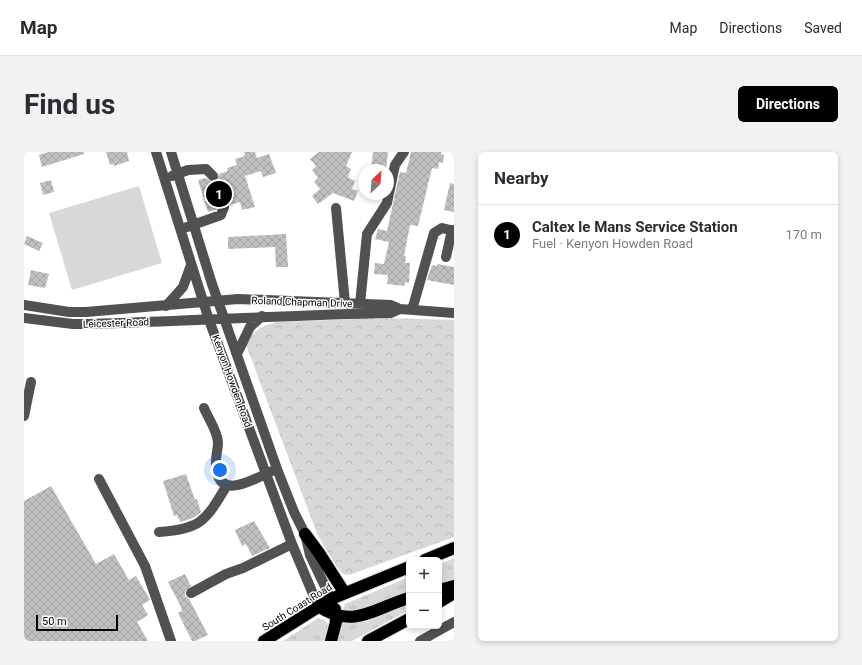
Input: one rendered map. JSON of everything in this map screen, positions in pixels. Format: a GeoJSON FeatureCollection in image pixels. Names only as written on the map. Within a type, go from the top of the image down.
{"type":"FeatureCollection","features":[{"type":"Feature","properties":{"kind":"highway"},"geometry":{"type":"LineString","coordinates":[[305,534],[344,592]]}},
{"type":"Feature","properties":{"kind":"highway"},"geometry":{"type":"LineString","coordinates":[[432,557],[454,548]]}},
{"type":"Feature","properties":{"kind":"highway","name":"South Coast Road"},"geometry":{"type":"LineString","coordinates":[[264,641],[318,606],[344,592],[406,568]]}},
{"type":"Feature","properties":{"kind":"highway"},"geometry":{"type":"LineString","coordinates":[[442,589],[454,586]]}},
{"type":"Feature","properties":{"kind":"highway"},"geometry":{"type":"LineString","coordinates":[[442,600],[454,593]]}},
{"type":"Feature","properties":{"kind":"highway"},"geometry":{"type":"LineString","coordinates":[[331,599],[336,616],[335,630],[331,641]]}},
{"type":"Feature","properties":{"kind":"highway"},"geometry":{"type":"LineString","coordinates":[[318,606],[336,616],[350,618],[362,616],[406,599]]}},
{"type":"Feature","properties":{"kind":"highway"},"geometry":{"type":"LineString","coordinates":[[368,641],[406,621]]}},
{"type":"Feature","properties":{"kind":"street","name":"Kenyon Howden Road"},"geometry":{"type":"LineString","coordinates":[[156,152],[209,320],[292,544],[318,606]]}},
{"type":"Feature","properties":{"kind":"street","name":"Kenyon Howden Road"},"geometry":{"type":"LineString","coordinates":[[171,152],[218,301],[278,469],[294,512],[305,534],[310,555],[331,599]]}},
{"type":"Feature","properties":{"kind":"street"},"geometry":{"type":"LineString","coordinates":[[360,304],[367,234],[387,203],[395,165],[404,152]]}},
{"type":"Feature","properties":{"kind":"street"},"geometry":{"type":"LineString","coordinates":[[164,178],[188,170],[206,169],[213,176]]}},
{"type":"Feature","properties":{"kind":"street"},"geometry":{"type":"LineString","coordinates":[[180,230],[221,215],[224,207]]}},
{"type":"Feature","properties":{"kind":"street"},"geometry":{"type":"LineString","coordinates":[[336,208],[345,303]]}},
{"type":"Feature","properties":{"kind":"street"},"geometry":{"type":"LineString","coordinates":[[412,310],[434,233],[442,228],[453,230],[446,257]]}},
{"type":"Feature","properties":{"kind":"street"},"geometry":{"type":"LineString","coordinates":[[166,306],[183,287],[191,265]]}},
{"type":"Feature","properties":{"kind":"street","name":"Roland Chapman Drive"},"geometry":{"type":"LineString","coordinates":[[203,302],[238,299],[391,305],[400,309],[454,313]]}},
{"type":"Feature","properties":{"kind":"street","name":"Leicester Road"},"geometry":{"type":"LineString","coordinates":[[24,305],[69,312],[86,312],[203,302]]}},
{"type":"Feature","properties":{"kind":"street","name":"Roland Chapman Drive"},"geometry":{"type":"LineString","coordinates":[[209,320],[262,316],[391,313],[400,309]]}},
{"type":"Feature","properties":{"kind":"street"},"geometry":{"type":"LineString","coordinates":[[237,354],[250,327],[262,316]]}},
{"type":"Feature","properties":{"kind":"street","name":"Leicester Road"},"geometry":{"type":"LineString","coordinates":[[24,318],[73,324],[209,320]]}},
{"type":"Feature","properties":{"kind":"street"},"geometry":{"type":"LineString","coordinates":[[24,416],[31,382]]}},
{"type":"Feature","properties":{"kind":"street"},"geometry":{"type":"LineString","coordinates":[[204,408],[218,441],[217,472],[227,485]]}},
{"type":"Feature","properties":{"kind":"street"},"geometry":{"type":"LineString","coordinates":[[227,485],[242,485],[278,469]]}},
{"type":"Feature","properties":{"kind":"street"},"geometry":{"type":"LineString","coordinates":[[99,479],[145,566],[171,641]]}},
{"type":"Feature","properties":{"kind":"street"},"geometry":{"type":"LineString","coordinates":[[159,532],[178,531],[202,521],[207,517],[227,485]]}},
{"type":"Feature","properties":{"kind":"street"},"geometry":{"type":"LineString","coordinates":[[191,593],[226,574],[243,568],[292,544]]}},
{"type":"Feature","properties":{"kind":"street"},"geometry":{"type":"LineString","coordinates":[[420,641],[454,622]]}},
{"type":"Feature","properties":{"kind":"green space"},"geometry":{"type":"Polygon","coordinates":[[[139,186],[162,263],[72,290],[49,213],[139,186]]]}},
{"type":"Feature","properties":{"kind":"green space"},"geometry":{"type":"Polygon","coordinates":[[[387,318],[454,320],[454,537],[349,575],[343,574],[337,567],[318,536],[246,345],[258,329],[277,322],[387,318]]]}},
{"type":"Feature","properties":{"kind":"green space"},"geometry":{"type":"Polygon","coordinates":[[[454,558],[454,581],[442,584],[442,563],[454,558]]]}},
{"type":"Feature","properties":{"kind":"green space"},"geometry":{"type":"Polygon","coordinates":[[[406,578],[406,592],[368,610],[344,612],[343,610],[345,604],[406,578]]]}},
{"type":"Feature","properties":{"kind":"green space"},"geometry":{"type":"Polygon","coordinates":[[[406,604],[406,612],[352,641],[337,641],[342,623],[365,622],[406,604]]]}},
{"type":"Feature","properties":{"kind":"green space"},"geometry":{"type":"Polygon","coordinates":[[[318,618],[323,619],[328,624],[327,634],[323,641],[283,641],[318,618]]]}},
{"type":"Feature","properties":{"kind":"building"},"geometry":{"type":"Polygon","coordinates":[[[49,152],[84,152],[84,154],[42,167],[39,155],[49,152]]]}},
{"type":"Feature","properties":{"kind":"building"},"geometry":{"type":"Polygon","coordinates":[[[106,152],[127,152],[129,161],[114,166],[114,164],[110,165],[106,152]]]}},
{"type":"Feature","properties":{"kind":"building"},"geometry":{"type":"Polygon","coordinates":[[[244,152],[255,152],[257,158],[269,154],[276,173],[263,177],[261,171],[245,176],[255,207],[242,210],[240,202],[230,205],[227,201],[223,201],[220,202],[216,209],[208,212],[198,180],[206,178],[212,182],[217,181],[219,174],[228,171],[227,168],[237,165],[235,159],[245,156],[244,152]]]}},
{"type":"Feature","properties":{"kind":"building"},"geometry":{"type":"Polygon","coordinates":[[[319,152],[352,152],[346,166],[351,169],[348,176],[349,178],[355,181],[352,189],[358,191],[354,201],[333,193],[318,204],[312,196],[320,189],[314,182],[318,178],[312,170],[316,166],[310,159],[319,152]]]}},
{"type":"Feature","properties":{"kind":"building"},"geometry":{"type":"Polygon","coordinates":[[[373,152],[388,152],[387,164],[372,164],[373,152]]]}},
{"type":"Feature","properties":{"kind":"building"},"geometry":{"type":"Polygon","coordinates":[[[411,152],[441,152],[441,154],[444,155],[443,163],[439,162],[438,169],[432,168],[418,226],[410,225],[404,256],[406,256],[405,263],[410,263],[409,283],[405,282],[404,286],[387,284],[388,275],[374,274],[375,263],[384,264],[389,242],[375,239],[378,229],[387,231],[400,172],[406,173],[411,152]]]}},
{"type":"Feature","properties":{"kind":"building"},"geometry":{"type":"Polygon","coordinates":[[[51,180],[54,192],[43,195],[40,183],[51,180]]]}},
{"type":"Feature","properties":{"kind":"building"},"geometry":{"type":"Polygon","coordinates":[[[450,183],[454,184],[454,212],[444,210],[450,183]]]}},
{"type":"Feature","properties":{"kind":"building"},"geometry":{"type":"Polygon","coordinates":[[[286,234],[288,267],[276,267],[275,247],[228,249],[228,237],[286,234]]]}},
{"type":"Feature","properties":{"kind":"building"},"geometry":{"type":"Polygon","coordinates":[[[27,236],[43,243],[39,251],[24,244],[27,236]]]}},
{"type":"Feature","properties":{"kind":"building"},"geometry":{"type":"Polygon","coordinates":[[[437,264],[454,267],[454,285],[427,280],[432,265],[437,266],[437,264]]]}},
{"type":"Feature","properties":{"kind":"building"},"geometry":{"type":"Polygon","coordinates":[[[31,270],[49,274],[45,288],[28,285],[31,270]]]}},
{"type":"Feature","properties":{"kind":"building"},"geometry":{"type":"Polygon","coordinates":[[[186,474],[201,512],[193,518],[180,522],[177,515],[174,516],[163,481],[186,474]]]}},
{"type":"Feature","properties":{"kind":"building"},"geometry":{"type":"Polygon","coordinates":[[[51,486],[96,564],[114,554],[129,580],[136,576],[150,600],[142,605],[148,615],[137,622],[148,641],[24,641],[24,501],[51,486]]]}},
{"type":"Feature","properties":{"kind":"building"},"geometry":{"type":"Polygon","coordinates":[[[254,521],[270,548],[252,556],[246,544],[242,546],[235,530],[254,521]]]}},
{"type":"Feature","properties":{"kind":"building"},"geometry":{"type":"Polygon","coordinates":[[[185,574],[191,586],[185,591],[185,596],[189,599],[208,635],[195,641],[192,641],[178,613],[182,611],[181,607],[168,582],[185,574]]]}},
{"type":"Feature","properties":{"kind":"tunnel"},"geometry":{"type":"LineString","coordinates":[[213,176],[224,207]]}},
{"type":"Feature","properties":{"kind":"place","name":"Caltex le Mans Service Station"},"geometry":{"type":"Point","coordinates":[219,194]}}]}
